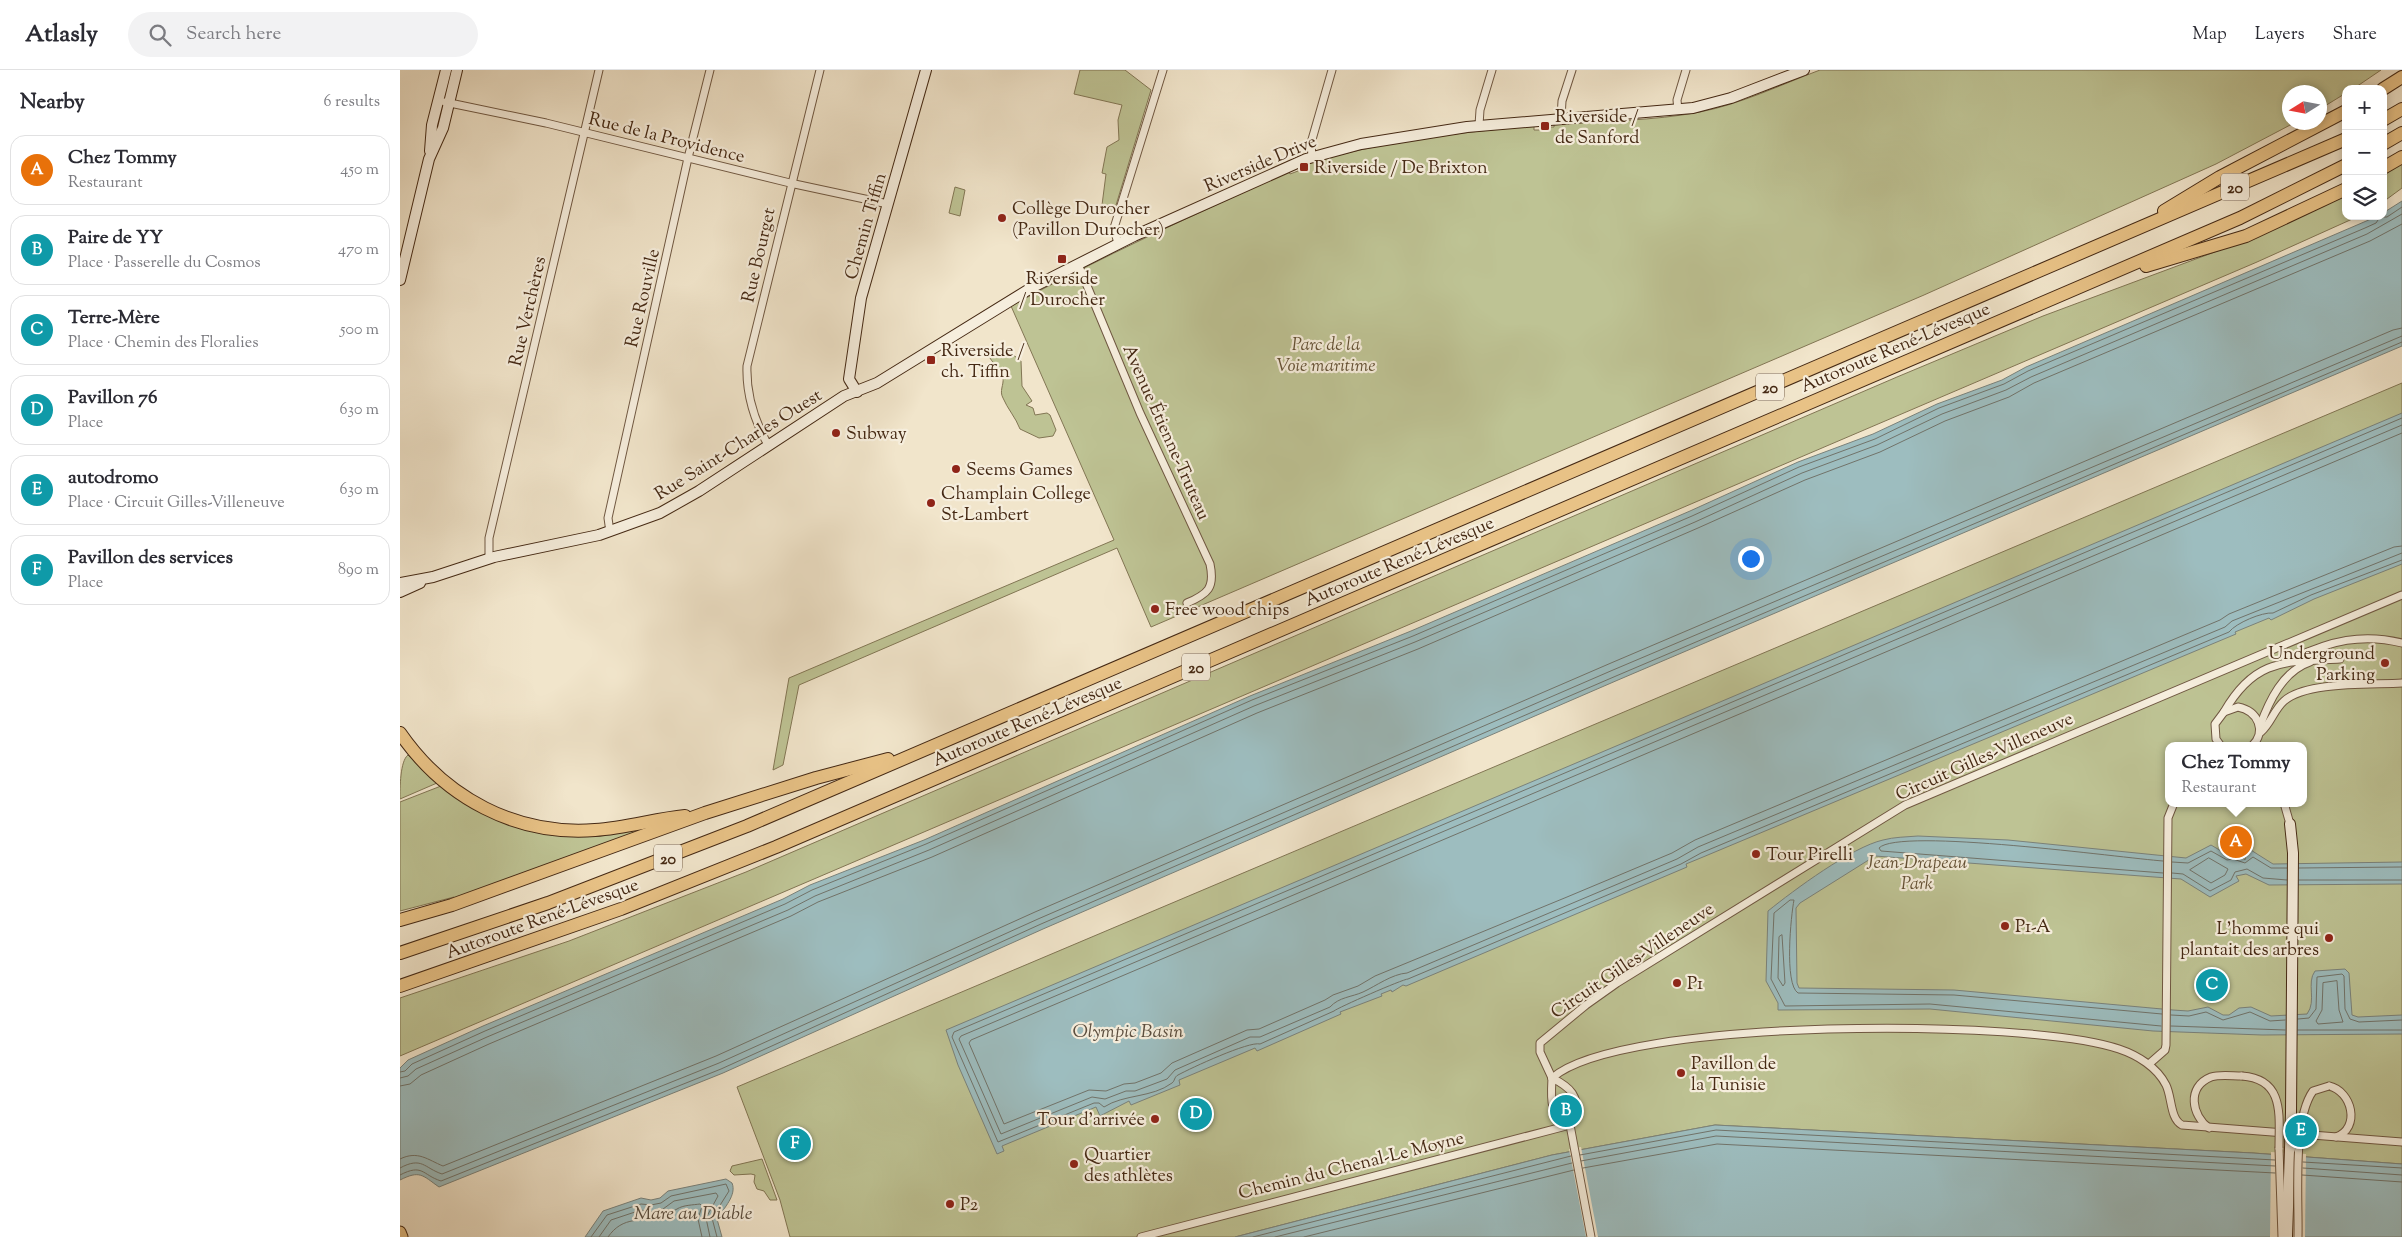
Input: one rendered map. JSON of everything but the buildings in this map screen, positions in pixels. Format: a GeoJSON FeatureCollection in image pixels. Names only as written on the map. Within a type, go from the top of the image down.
{"type":"FeatureCollection","features":[{"type":"Feature","properties":{"kind":"highway"},"geometry":{"type":"LineString","coordinates":[[2387,86],[2402,77]]}},
{"type":"Feature","properties":{"kind":"highway"},"geometry":{"type":"LineString","coordinates":[[2387,118],[2402,109]]}},
{"type":"Feature","properties":{"kind":"highway"},"geometry":{"type":"LineString","coordinates":[[2123,236],[2220,177],[2342,113]]}},
{"type":"Feature","properties":{"kind":"highway"},"geometry":{"type":"LineString","coordinates":[[2387,142],[2402,133]]}},
{"type":"Feature","properties":{"kind":"highway","name":"Autoroute René-Lévesque"},"geometry":{"type":"LineString","coordinates":[[400,954],[623,876],[747,826],[2123,236],[2342,140]]}},
{"type":"Feature","properties":{"kind":"highway"},"geometry":{"type":"LineString","coordinates":[[2387,166],[2402,157]]}},
{"type":"Feature","properties":{"kind":"highway","name":"Autoroute René-Lévesque"},"geometry":{"type":"LineString","coordinates":[[400,986],[606,915],[776,847],[2256,211],[2342,167]]}},
{"type":"Feature","properties":{"kind":"highway"},"geometry":{"type":"LineString","coordinates":[[2082,286],[2246,236],[2342,191]]}},
{"type":"Feature","properties":{"kind":"highway"},"geometry":{"type":"LineString","coordinates":[[400,733],[425,764],[449,787],[484,809],[528,825],[569,830],[595,830],[705,813]]}},
{"type":"Feature","properties":{"kind":"highway"},"geometry":{"type":"LineString","coordinates":[[400,920],[468,899],[705,813],[816,778],[929,748]]}},
{"type":"Feature","properties":{"kind":"main road"},"geometry":{"type":"LineString","coordinates":[[400,1232],[402,1237]]}},
{"type":"Feature","properties":{"kind":"street"},"geometry":{"type":"LineString","coordinates":[[400,280],[429,159],[432,126],[446,70]]}},
{"type":"Feature","properties":{"kind":"street"},"geometry":{"type":"LineString","coordinates":[[429,159],[443,128],[457,70]]}},
{"type":"Feature","properties":{"kind":"street","name":"Rue Verchères"},"geometry":{"type":"LineString","coordinates":[[489,559],[489,538],[599,70]]}},
{"type":"Feature","properties":{"kind":"street","name":"Rue Rouville"},"geometry":{"type":"LineString","coordinates":[[610,532],[608,518],[688,158],[710,70]]}},
{"type":"Feature","properties":{"kind":"street","name":"Rue Bourget"},"geometry":{"type":"LineString","coordinates":[[768,445],[752,409],[746,384],[747,366],[790,183],[820,70]]}},
{"type":"Feature","properties":{"kind":"street","name":"Chemin Tiffin"},"geometry":{"type":"LineString","coordinates":[[857,392],[849,379],[860,305],[926,70]]}},
{"type":"Feature","properties":{"kind":"street"},"geometry":{"type":"LineString","coordinates":[[1118,244],[1114,228],[1163,70]]}},
{"type":"Feature","properties":{"kind":"street"},"geometry":{"type":"LineString","coordinates":[[1312,157],[1311,144],[1332,70]]}},
{"type":"Feature","properties":{"kind":"street"},"geometry":{"type":"LineString","coordinates":[[1479,125],[1480,110],[1492,70]]}},
{"type":"Feature","properties":{"kind":"street"},"geometry":{"type":"LineString","coordinates":[[1561,118],[1562,101],[1572,70]]}},
{"type":"Feature","properties":{"kind":"street"},"geometry":{"type":"LineString","coordinates":[[1678,110],[1677,100],[1686,70]]}},
{"type":"Feature","properties":{"kind":"street","name":"Riverside Drive"},"geometry":{"type":"LineString","coordinates":[[857,392],[873,386],[1006,303],[1078,264],[1256,180],[1312,157],[1394,138],[1479,125],[1678,110],[1722,101],[1804,70]]}},
{"type":"Feature","properties":{"kind":"street","name":"Rue de la Providence"},"geometry":{"type":"LineString","coordinates":[[438,100],[584,132],[790,183],[888,204]]}},
{"type":"Feature","properties":{"kind":"street","name":"Avenue Étienne-Truteau"},"geometry":{"type":"LineString","coordinates":[[1078,264],[1140,413],[1210,564],[1211,580],[1208,591],[1203,596],[1187,604]]}},
{"type":"Feature","properties":{"kind":"street","name":"Rue Saint-Charles Ouest"},"geometry":{"type":"LineString","coordinates":[[400,592],[433,577],[489,559],[610,532],[673,506],[834,402],[857,392]]}},
{"type":"Feature","properties":{"kind":"street","name":"Rue Saint-Charles Ouest"},"geometry":{"type":"LineString","coordinates":[[400,583],[433,577]]}},
{"type":"Feature","properties":{"kind":"street","name":"Circuit Gilles-Villeneuve"},"geometry":{"type":"LineString","coordinates":[[1552,1078],[1540,1052],[1540,1043],[1586,1005],[1741,905],[1905,805],[2402,594]]}},
{"type":"Feature","properties":{"kind":"street"},"geometry":{"type":"LineString","coordinates":[[2215,742],[2215,724],[2231,700],[2249,680],[2261,672],[2324,645],[2347,639],[2374,638],[2402,643]]}},
{"type":"Feature","properties":{"kind":"street"},"geometry":{"type":"LineString","coordinates":[[2288,662],[2340,659]]}},
{"type":"Feature","properties":{"kind":"street"},"geometry":{"type":"LineString","coordinates":[[2260,736],[2269,704],[2282,684],[2298,668],[2311,662],[2323,660]]}},
{"type":"Feature","properties":{"kind":"street"},"geometry":{"type":"LineString","coordinates":[[2260,736],[2281,704],[2301,690],[2402,683]]}},
{"type":"Feature","properties":{"kind":"street"},"geometry":{"type":"LineString","coordinates":[[2224,712],[2230,708],[2246,708],[2257,719],[2260,736]]}},
{"type":"Feature","properties":{"kind":"street"},"geometry":{"type":"LineString","coordinates":[[2149,1064],[2165,1050],[2166,1045],[2168,818],[2172,807]]}},
{"type":"Feature","properties":{"kind":"street"},"geometry":{"type":"LineString","coordinates":[[2285,807],[2290,824],[2293,862],[2287,1237]]}},
{"type":"Feature","properties":{"kind":"street"},"geometry":{"type":"LineString","coordinates":[[1570,1125],[1561,1122],[1554,1114],[1552,1078],[1560,1071],[1585,1061],[1637,1048],[1707,1036],[1781,1030],[1942,1030],[2022,1034],[2096,1043],[2119,1049],[2149,1064],[2166,1084],[2178,1122],[2187,1127],[2402,1142]]}},
{"type":"Feature","properties":{"kind":"street"},"geometry":{"type":"LineString","coordinates":[[2210,1129],[2198,1118],[2194,1109],[2197,1090],[2203,1082],[2211,1077],[2242,1076],[2262,1080],[2271,1088],[2276,1098],[2282,1237]]}},
{"type":"Feature","properties":{"kind":"street"},"geometry":{"type":"LineString","coordinates":[[1552,1078],[1566,1085],[1574,1093],[1578,1110],[1576,1118],[1570,1125]]}},
{"type":"Feature","properties":{"kind":"street"},"geometry":{"type":"LineString","coordinates":[[2298,1237],[2300,1145],[2303,1113],[2313,1090],[2329,1086],[2341,1090],[2345,1095],[2351,1119],[2345,1132],[2332,1138]]}},
{"type":"Feature","properties":{"kind":"street"},"geometry":{"type":"LineString","coordinates":[[1570,1125],[1591,1237]]}},
{"type":"Feature","properties":{"kind":"street","name":"Chemin du Chenal-Le Moyne"},"geometry":{"type":"LineString","coordinates":[[1141,1237],[1570,1125]]}},
{"type":"Feature","properties":{"kind":"green space"},"geometry":{"type":"Polygon","coordinates":[[[1080,70],[1125,70],[1151,90],[1113,215],[1102,205],[1106,174],[1102,173],[1107,147],[1119,140],[1118,120],[1122,105],[1074,94],[1080,70]]]}},
{"type":"Feature","properties":{"kind":"green space","name":"Parc de la Voie maritime"},"geometry":{"type":"Polygon","coordinates":[[[1820,70],[2381,70],[2359,85],[2342,85],[2342,95],[2327,105],[2327,85],[2282,85],[2282,129],[2216,164],[1924,295],[1151,627],[1117,548],[799,685],[783,765],[773,770],[789,678],[1114,540],[1011,306],[1148,236],[1289,172],[1290,174],[1306,168],[1306,165],[1316,161],[1370,148],[1452,134],[1534,126],[1534,130],[1542,130],[1544,127],[1554,127],[1554,124],[1682,115],[1715,109],[1820,70]]]}},
{"type":"Feature","properties":{"kind":"green space"},"geometry":{"type":"Polygon","coordinates":[[[2402,161],[2402,188],[2387,199],[2387,175],[2387,170],[2402,161]]]}},
{"type":"Feature","properties":{"kind":"green space"},"geometry":{"type":"Polygon","coordinates":[[[955,187],[965,190],[960,216],[949,213],[955,187]]]}},
{"type":"Feature","properties":{"kind":"green space"},"geometry":{"type":"Polygon","coordinates":[[[2342,195],[2342,220],[2350,220],[2257,262],[400,1056],[400,998],[569,941],[746,872],[1897,377],[2043,316],[2228,247],[2342,195]]]}},
{"type":"Feature","properties":{"kind":"green space"},"geometry":{"type":"Polygon","coordinates":[[[998,347],[1007,350],[1021,361],[1022,386],[1032,401],[1026,405],[1033,408],[1035,415],[1047,413],[1050,415],[1056,430],[1053,436],[1039,438],[1020,429],[1002,395],[1002,375],[990,358],[991,351],[998,347]]]}},
{"type":"Feature","properties":{"kind":"green space","name":"Jean-Drapeau Park"},"geometry":{"type":"Polygon","coordinates":[[[2402,383],[2402,1164],[2253,1153],[1715,1125],[1552,1155],[1235,1237],[790,1237],[780,1200],[737,1087],[2402,383]]]}},
{"type":"Feature","properties":{"kind":"green space"},"geometry":{"type":"Polygon","coordinates":[[[408,755],[437,783],[400,799],[403,763],[408,755]]]}},
{"type":"Feature","properties":{"kind":"green space"},"geometry":{"type":"Polygon","coordinates":[[[441,786],[465,804],[513,825],[658,824],[455,899],[454,897],[400,911],[400,802],[441,786]]]}},
{"type":"Feature","properties":{"kind":"green space"},"geometry":{"type":"Polygon","coordinates":[[[762,1159],[777,1200],[770,1200],[764,1191],[757,1189],[754,1182],[755,1175],[734,1175],[730,1171],[732,1166],[762,1159]]]}},
{"type":"Feature","properties":{"kind":"water"},"geometry":{"type":"Polygon","coordinates":[[[2402,201],[2402,346],[1618,680],[1043,929],[723,1073],[439,1187],[421,1175],[412,1175],[400,1180],[400,1068],[408,1060],[483,1026],[783,899],[810,885],[924,840],[1250,696],[1411,631],[1690,511],[1798,462],[1873,434],[1937,404],[2002,380],[2026,367],[2369,220],[2387,220],[2387,210],[2402,201]]]}},
{"type":"Feature","properties":{"kind":"water","name":"Olympic Basin"},"geometry":{"type":"Polygon","coordinates":[[[2402,413],[2402,564],[2314,599],[2271,620],[2269,618],[2235,632],[2236,634],[1686,864],[1687,867],[1406,986],[1403,985],[1392,992],[1391,990],[1381,994],[1382,996],[1340,1012],[1341,1014],[1257,1051],[1255,1048],[1179,1080],[1180,1085],[1131,1105],[1129,1101],[1100,1116],[1096,1107],[1002,1146],[1004,1151],[997,1154],[958,1065],[946,1030],[2402,413]]]}},
{"type":"Feature","properties":{"kind":"water"},"geometry":{"type":"Polygon","coordinates":[[[1918,836],[2008,840],[2186,858],[2211,845],[2228,855],[2236,852],[2245,860],[2247,851],[2243,848],[2246,847],[2273,864],[2402,862],[2402,884],[2269,885],[2246,874],[2236,876],[2239,881],[2210,897],[2181,879],[1875,856],[1800,903],[1796,908],[1797,983],[1799,988],[1954,990],[2173,1010],[2188,1011],[2208,1007],[2223,1015],[2229,1015],[2239,1008],[2251,1007],[2271,1016],[2307,1014],[2311,1003],[2311,981],[2315,971],[2345,969],[2349,973],[2352,1015],[2358,1017],[2402,1015],[2402,1034],[2262,1035],[2153,1031],[1930,1009],[1778,1010],[1778,1003],[1766,981],[1768,911],[1808,881],[1840,860],[1870,844],[1883,840],[1918,836]]]}},
{"type":"Feature","properties":{"kind":"water"},"geometry":{"type":"Polygon","coordinates":[[[1715,1125],[2253,1153],[2402,1164],[2402,1237],[1235,1237],[1552,1155],[1715,1125]]]}},
{"type":"Feature","properties":{"kind":"water","name":"Mare au Diable"},"geometry":{"type":"Polygon","coordinates":[[[726,1179],[732,1183],[733,1192],[717,1219],[722,1237],[585,1237],[603,1211],[641,1198],[651,1200],[660,1198],[668,1191],[726,1179]]]}},
{"type":"Feature","properties":{"kind":"pier"},"geometry":{"type":"Polygon","coordinates":[[[1581,1147],[1598,1237],[1586,1237],[1569,1149],[1581,1147]]]}},
{"type":"Feature","properties":{"kind":"pier"},"geometry":{"type":"Polygon","coordinates":[[[2271,1152],[2306,1154],[2305,1237],[2270,1237],[2271,1152]]]}},
{"type":"Feature","properties":{"kind":"place","name":"Riverside / de Sanford"},"geometry":{"type":"Point","coordinates":[1545,126]}},
{"type":"Feature","properties":{"kind":"place","name":"Riverside / De Brixton"},"geometry":{"type":"Point","coordinates":[1304,167]}},
{"type":"Feature","properties":{"kind":"place","name":"Collège Durocher (Pavillon Durocher)"},"geometry":{"type":"Point","coordinates":[1002,218]}},
{"type":"Feature","properties":{"kind":"place","name":"Riverside / Durocher"},"geometry":{"type":"Point","coordinates":[1062,259]}},
{"type":"Feature","properties":{"kind":"place","name":"Riverside / ch. Tiffin"},"geometry":{"type":"Point","coordinates":[931,360]}},
{"type":"Feature","properties":{"kind":"place","name":"Subway"},"geometry":{"type":"Point","coordinates":[836,433]}},
{"type":"Feature","properties":{"kind":"place","name":"Seems Games"},"geometry":{"type":"Point","coordinates":[956,469]}},
{"type":"Feature","properties":{"kind":"place","name":"Champlain College St-Lambert"},"geometry":{"type":"Point","coordinates":[931,503]}},
{"type":"Feature","properties":{"kind":"place","name":"Free wood chips"},"geometry":{"type":"Point","coordinates":[1155,609]}},
{"type":"Feature","properties":{"kind":"place","name":"Underground Parking"},"geometry":{"type":"Point","coordinates":[2385,663]}},
{"type":"Feature","properties":{"kind":"place","name":"Chez Tommy"},"geometry":{"type":"Point","coordinates":[2236,842]}},
{"type":"Feature","properties":{"kind":"place","name":"Tour Pirelli"},"geometry":{"type":"Point","coordinates":[1756,854]}},
{"type":"Feature","properties":{"kind":"place","name":"P1-A"},"geometry":{"type":"Point","coordinates":[2005,926]}},
{"type":"Feature","properties":{"kind":"place","name":"L'homme qui plantait des arbres"},"geometry":{"type":"Point","coordinates":[2329,938]}},
{"type":"Feature","properties":{"kind":"place","name":"P1"},"geometry":{"type":"Point","coordinates":[1677,983]}},
{"type":"Feature","properties":{"kind":"place","name":"Terre-Mère"},"geometry":{"type":"Point","coordinates":[2212,985]}},
{"type":"Feature","properties":{"kind":"place","name":"Pavillon de la Tunisie"},"geometry":{"type":"Point","coordinates":[1681,1073]}},
{"type":"Feature","properties":{"kind":"place","name":"Paire de YY"},"geometry":{"type":"Point","coordinates":[1566,1111]}},
{"type":"Feature","properties":{"kind":"place","name":"Pavillon 76"},"geometry":{"type":"Point","coordinates":[1196,1114]}},
{"type":"Feature","properties":{"kind":"place","name":"Tour d'arrivée"},"geometry":{"type":"Point","coordinates":[1155,1119]}},
{"type":"Feature","properties":{"kind":"place","name":"autodromo"},"geometry":{"type":"Point","coordinates":[2301,1131]}},
{"type":"Feature","properties":{"kind":"place","name":"Pavillon des services"},"geometry":{"type":"Point","coordinates":[795,1144]}},
{"type":"Feature","properties":{"kind":"place","name":"Quartier des athlètes"},"geometry":{"type":"Point","coordinates":[1074,1164]}},
{"type":"Feature","properties":{"kind":"place","name":"P2"},"geometry":{"type":"Point","coordinates":[950,1204]}}]}
